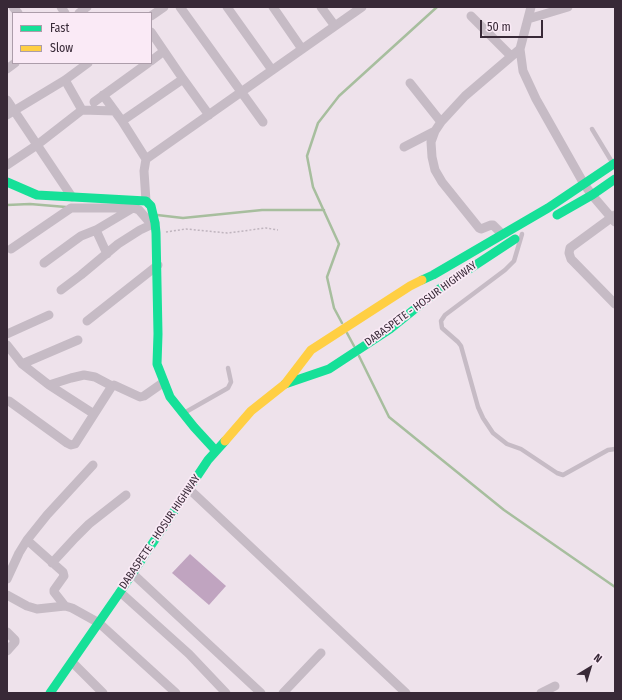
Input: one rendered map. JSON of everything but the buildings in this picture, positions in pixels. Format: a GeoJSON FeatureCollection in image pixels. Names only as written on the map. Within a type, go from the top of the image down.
{"type":"FeatureCollection","features":[{"type":"Feature","properties":{"kind":"main road","name":"DABASPETE - HOSUR HIGHWAY"},"geometry":{"type":"LineString","coordinates":[[50,693],[99,623],[208,460],[251,411],[285,384],[311,350],[410,286],[433,275],[548,208],[614,163]]}},
{"type":"Feature","properties":{"kind":"main road"},"geometry":{"type":"LineString","coordinates":[[550,219],[592,195],[615,179]]}},
{"type":"Feature","properties":{"kind":"main road"},"geometry":{"type":"LineString","coordinates":[[7,182],[37,195],[148,204],[155,226],[158,265],[157,364],[170,397],[216,451]]}},
{"type":"Feature","properties":{"kind":"main road","name":"DABASPETE - HOSUR HIGHWAY"},"geometry":{"type":"LineString","coordinates":[[285,384],[329,369],[390,329],[442,287],[526,232]]}},
{"type":"Feature","properties":{"kind":"main road"},"geometry":{"type":"LineString","coordinates":[[433,275],[442,287]]}},
{"type":"Feature","properties":{"kind":"street"},"geometry":{"type":"LineString","coordinates":[[152,15],[164,7]]}},
{"type":"Feature","properties":{"kind":"street"},"geometry":{"type":"LineString","coordinates":[[180,7],[262,122]]}},
{"type":"Feature","properties":{"kind":"street"},"geometry":{"type":"LineString","coordinates":[[227,7],[272,70]]}},
{"type":"Feature","properties":{"kind":"street"},"geometry":{"type":"LineString","coordinates":[[273,7],[302,49]]}},
{"type":"Feature","properties":{"kind":"street"},"geometry":{"type":"LineString","coordinates":[[321,7],[335,26]]}},
{"type":"Feature","properties":{"kind":"street"},"geometry":{"type":"LineString","coordinates":[[146,159],[362,7]]}},
{"type":"Feature","properties":{"kind":"street"},"geometry":{"type":"LineString","coordinates":[[531,7],[520,49],[524,71],[536,99],[584,184],[592,195],[614,218],[570,248],[569,253],[571,259],[615,304]]}},
{"type":"Feature","properties":{"kind":"street"},"geometry":{"type":"LineString","coordinates":[[528,19],[568,7]]}},
{"type":"Feature","properties":{"kind":"street"},"geometry":{"type":"LineString","coordinates":[[471,16],[511,56]]}},
{"type":"Feature","properties":{"kind":"street"},"geometry":{"type":"LineString","coordinates":[[152,33],[209,115]]}},
{"type":"Feature","properties":{"kind":"street"},"geometry":{"type":"LineString","coordinates":[[502,234],[493,225],[481,229],[479,228],[442,182],[435,170],[431,142],[435,131],[441,122],[464,96],[520,49]]}},
{"type":"Feature","properties":{"kind":"street"},"geometry":{"type":"LineString","coordinates":[[152,60],[164,51]]}},
{"type":"Feature","properties":{"kind":"street"},"geometry":{"type":"LineString","coordinates":[[11,113],[65,80],[87,64]]}},
{"type":"Feature","properties":{"kind":"street"},"geometry":{"type":"LineString","coordinates":[[94,102],[147,64]]}},
{"type":"Feature","properties":{"kind":"street"},"geometry":{"type":"LineString","coordinates":[[122,121],[183,79]]}},
{"type":"Feature","properties":{"kind":"street"},"geometry":{"type":"LineString","coordinates":[[65,80],[82,110]]}},
{"type":"Feature","properties":{"kind":"street"},"geometry":{"type":"LineString","coordinates":[[410,83],[441,122]]}},
{"type":"Feature","properties":{"kind":"street"},"geometry":{"type":"LineString","coordinates":[[103,95],[122,121],[146,159],[144,171],[148,204]]}},
{"type":"Feature","properties":{"kind":"street"},"geometry":{"type":"LineString","coordinates":[[7,100],[11,113],[37,145],[72,197]]}},
{"type":"Feature","properties":{"kind":"street"},"geometry":{"type":"LineString","coordinates":[[7,165],[37,145],[82,110],[115,111]]}},
{"type":"Feature","properties":{"kind":"street"},"geometry":{"type":"LineString","coordinates":[[404,147],[435,131]]}},
{"type":"Feature","properties":{"kind":"street"},"geometry":{"type":"LineString","coordinates":[[11,249],[70,208],[134,208],[139,210],[155,226],[135,234],[118,244],[61,290]]}},
{"type":"Feature","properties":{"kind":"street"},"geometry":{"type":"LineString","coordinates":[[44,263],[81,236],[96,230],[134,208]]}},
{"type":"Feature","properties":{"kind":"street"},"geometry":{"type":"LineString","coordinates":[[96,230],[107,254]]}},
{"type":"Feature","properties":{"kind":"street"},"geometry":{"type":"LineString","coordinates":[[87,321],[158,265]]}},
{"type":"Feature","properties":{"kind":"street"},"geometry":{"type":"LineString","coordinates":[[7,334],[50,315]]}},
{"type":"Feature","properties":{"kind":"street"},"geometry":{"type":"LineString","coordinates":[[22,364],[78,340]]}},
{"type":"Feature","properties":{"kind":"street"},"geometry":{"type":"LineString","coordinates":[[7,344],[22,364],[48,386],[94,414]]}},
{"type":"Feature","properties":{"kind":"street"},"geometry":{"type":"LineString","coordinates":[[48,386],[84,375],[95,377],[112,386],[144,396],[164,382]]}},
{"type":"Feature","properties":{"kind":"street"},"geometry":{"type":"LineString","coordinates":[[7,401],[71,445],[75,444],[112,386]]}},
{"type":"Feature","properties":{"kind":"street"},"geometry":{"type":"LineString","coordinates":[[7,579],[27,540],[47,515],[93,465]]}},
{"type":"Feature","properties":{"kind":"street"},"geometry":{"type":"LineString","coordinates":[[188,488],[406,693]]}},
{"type":"Feature","properties":{"kind":"street"},"geometry":{"type":"LineString","coordinates":[[52,563],[89,524],[126,495]]}},
{"type":"Feature","properties":{"kind":"street"},"geometry":{"type":"LineString","coordinates":[[27,540],[63,572],[64,576],[54,592],[65,606]]}},
{"type":"Feature","properties":{"kind":"street"},"geometry":{"type":"LineString","coordinates":[[132,573],[261,693]]}},
{"type":"Feature","properties":{"kind":"street"},"geometry":{"type":"LineString","coordinates":[[120,592],[189,654],[226,693]]}},
{"type":"Feature","properties":{"kind":"street"},"geometry":{"type":"LineString","coordinates":[[7,595],[27,606],[37,609],[65,606],[72,608],[99,623],[176,693]]}},
{"type":"Feature","properties":{"kind":"street"},"geometry":{"type":"LineString","coordinates":[[7,632],[15,640],[7,651]]}},
{"type":"Feature","properties":{"kind":"street"},"geometry":{"type":"LineString","coordinates":[[283,693],[321,653]]}},
{"type":"Feature","properties":{"kind":"street"},"geometry":{"type":"LineString","coordinates":[[72,662],[103,693]]}},
{"type":"Feature","properties":{"kind":"street"},"geometry":{"type":"LineString","coordinates":[[541,693],[555,686]]}},
{"type":"Feature","properties":{"kind":"lane"},"geometry":{"type":"LineString","coordinates":[[592,129],[614,163]]}},
{"type":"Feature","properties":{"kind":"lane"},"geometry":{"type":"LineString","coordinates":[[526,232],[514,261],[505,270],[445,315],[441,320],[442,328],[461,346],[478,407],[483,418],[493,433],[507,444],[521,449],[557,473],[563,475],[608,450],[615,449]]}},
{"type":"Feature","properties":{"kind":"lane"},"geometry":{"type":"LineString","coordinates":[[184,414],[228,388],[231,382],[228,368]]}},
{"type":"Feature","properties":{"kind":"path"},"geometry":{"type":"LineString","coordinates":[[155,226],[227,233],[266,228],[278,230]]}},
{"type":"Feature","properties":{"kind":"waterway"},"geometry":{"type":"LineString","coordinates":[[342,323],[334,308],[327,277],[339,244],[313,187],[307,156],[318,123],[339,96],[437,7]]}},
{"type":"Feature","properties":{"kind":"waterway"},"geometry":{"type":"LineString","coordinates":[[7,205],[30,204],[66,207]]}},
{"type":"Feature","properties":{"kind":"waterway"},"geometry":{"type":"LineString","coordinates":[[157,215],[183,218],[262,210],[324,210]]}},
{"type":"Feature","properties":{"kind":"waterway"},"geometry":{"type":"LineString","coordinates":[[347,333],[354,346]]}},
{"type":"Feature","properties":{"kind":"waterway"},"geometry":{"type":"LineString","coordinates":[[359,356],[389,417],[504,510],[615,587]]}},
{"type":"Feature","properties":{"kind":"traffic: fast"},"geometry":{"type":"LineString","coordinates":[[422,280],[548,208],[615,163]]}},
{"type":"Feature","properties":{"kind":"traffic: fast"},"geometry":{"type":"LineString","coordinates":[[557,215],[592,195],[615,179]]}},
{"type":"Feature","properties":{"kind":"traffic: fast"},"geometry":{"type":"LineString","coordinates":[[7,182],[37,195],[146,201],[151,206],[156,233],[158,334],[157,364],[170,397],[216,451]]}},
{"type":"Feature","properties":{"kind":"traffic: fast"},"geometry":{"type":"LineString","coordinates":[[285,384],[329,369],[390,329],[442,287],[515,239]]}},
{"type":"Feature","properties":{"kind":"traffic: fast"},"geometry":{"type":"LineString","coordinates":[[50,693],[120,592],[208,460],[225,441]]}},
{"type":"Feature","properties":{"kind":"traffic: slow"},"geometry":{"type":"LineString","coordinates":[[225,441],[251,411],[285,384],[311,350],[410,286],[422,280]]}}]}
